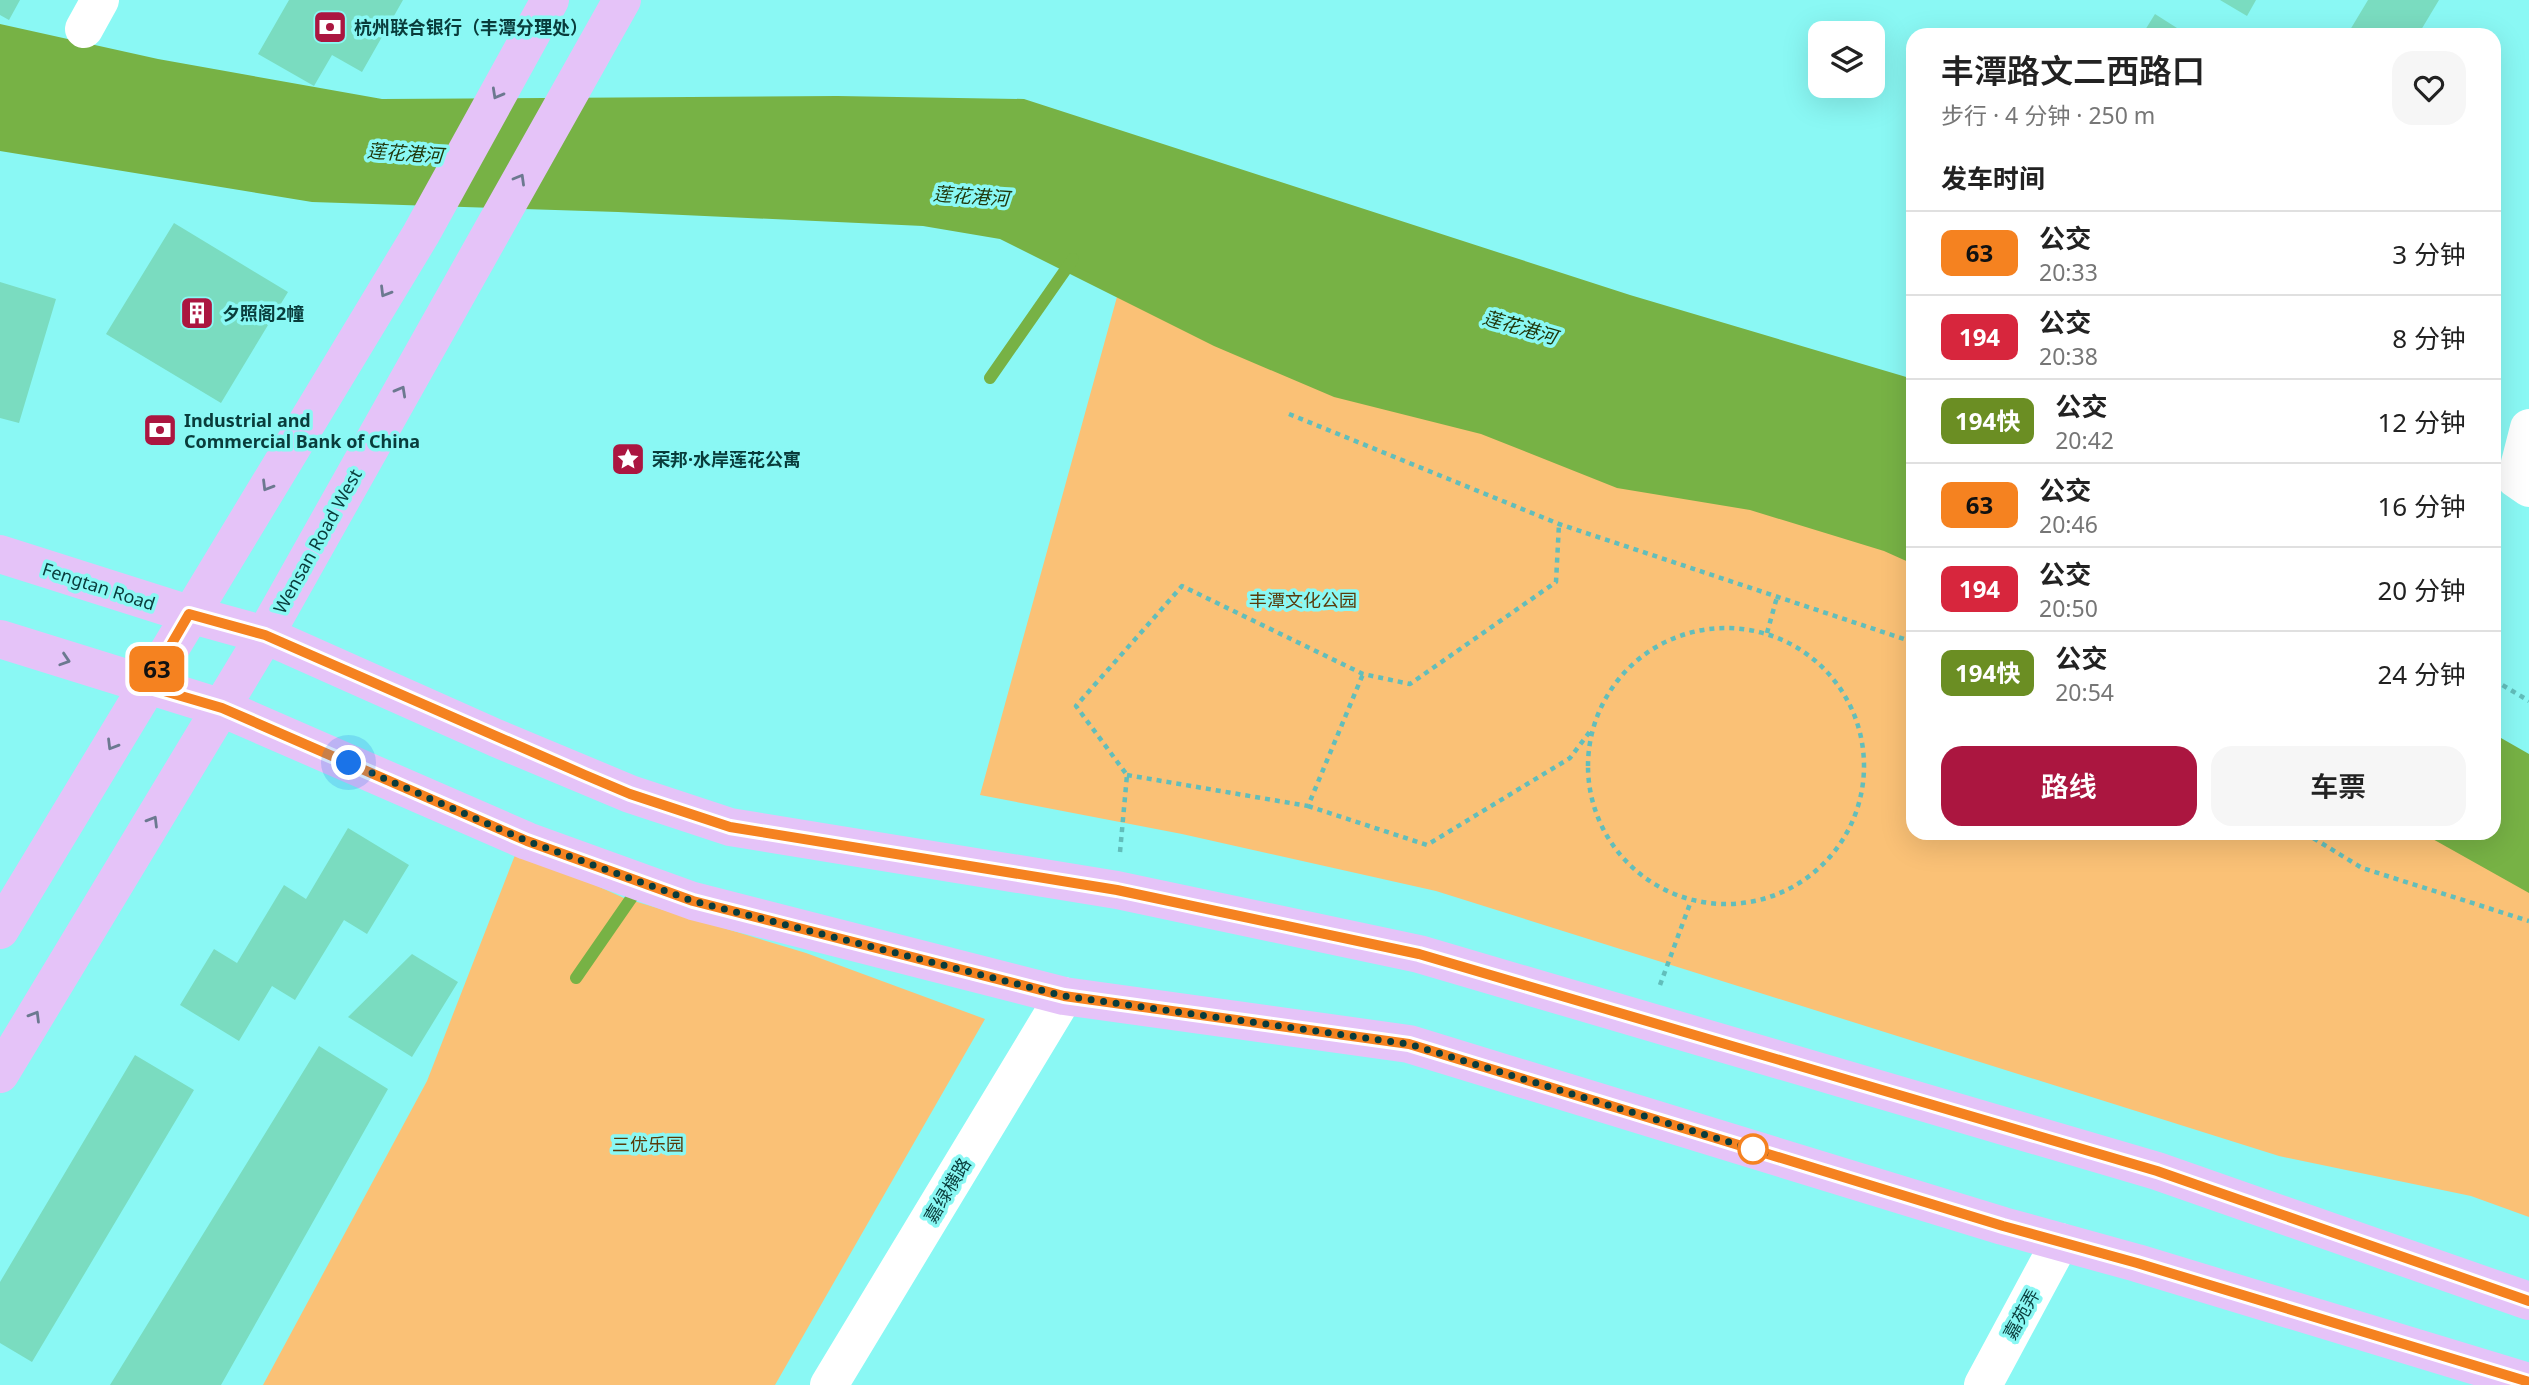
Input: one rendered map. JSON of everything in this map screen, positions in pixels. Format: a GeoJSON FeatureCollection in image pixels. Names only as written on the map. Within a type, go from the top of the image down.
{"type":"FeatureCollection","features":[{"type":"Feature","properties":{"kind":"main road"},"geometry":{"type":"LineString","coordinates":[[0,930],[421,234],[550,0]]}},
{"type":"Feature","properties":{"kind":"main road","name":"Wensan Road West"},"geometry":{"type":"LineString","coordinates":[[0,1074],[265,635],[622,0]]}},
{"type":"Feature","properties":{"kind":"main road","name":"Fengtan Road"},"geometry":{"type":"LineString","coordinates":[[0,554],[189,614],[265,635],[496,738],[630,794],[730,827],[1117,890],[1419,954],[2157,1171],[2529,1301]]}},
{"type":"Feature","properties":{"kind":"main road"},"geometry":{"type":"LineString","coordinates":[[0,639],[222,708],[515,835],[693,901],[1064,996],[1409,1044],[2529,1382]]}},
{"type":"Feature","properties":{"kind":"street"},"geometry":{"type":"LineString","coordinates":[[2529,428],[2515,479],[2529,488]]}},
{"type":"Feature","properties":{"kind":"street","name":"嘉绿横路"},"geometry":{"type":"LineString","coordinates":[[830,1385],[1064,996]]}},
{"type":"Feature","properties":{"kind":"street","name":"嘉苑弄"},"geometry":{"type":"LineString","coordinates":[[1983,1385],[2060,1242]]}},
{"type":"Feature","properties":{"kind":"path"},"geometry":{"type":"LineString","coordinates":[[1289,414],[1559,524],[1906,640]]}},
{"type":"Feature","properties":{"kind":"path"},"geometry":{"type":"LineString","coordinates":[[1117,890],[1127,775],[1076,706],[1182,586],[1363,674],[1410,684],[1556,582],[1559,524]]}},
{"type":"Feature","properties":{"kind":"path"},"geometry":{"type":"LineString","coordinates":[[1767,633],[1777,596]]}},
{"type":"Feature","properties":{"kind":"path"},"geometry":{"type":"LineString","coordinates":[[1127,775],[1308,806],[1427,845],[1570,758],[1593,727],[1612,688],[1643,656],[1681,635],[1724,627],[1767,633],[1810,654],[1842,689],[1862,733],[1865,780],[1852,826],[1824,865],[1785,893],[1739,905],[1691,901],[1657,887],[1637,872],[1605,835],[1592,801],[1588,764],[1593,727]]}},
{"type":"Feature","properties":{"kind":"path"},"geometry":{"type":"LineString","coordinates":[[1308,806],[1363,674]]}},
{"type":"Feature","properties":{"kind":"path"},"geometry":{"type":"LineString","coordinates":[[2501,684],[2529,701]]}},
{"type":"Feature","properties":{"kind":"path"},"geometry":{"type":"LineString","coordinates":[[2316,840],[2362,868],[2529,921]]}},
{"type":"Feature","properties":{"kind":"path"},"geometry":{"type":"LineString","coordinates":[[1646,1022],[1691,901]]}},
{"type":"Feature","properties":{"kind":"green space","name":"丰潭文化公园"},"geometry":{"type":"Polygon","coordinates":[[[1123,275],[1906,522],[1906,840],[2501,840],[2501,835],[2529,844],[2529,1217],[2471,1196],[2279,1156],[1436,891],[1182,834],[980,795],[1123,275]]]}},
{"type":"Feature","properties":{"kind":"green space","name":"三优乐园"},"geometry":{"type":"Polygon","coordinates":[[[517,850],[624,898],[806,953],[985,1019],[775,1385],[263,1385],[427,1081],[517,850]]]}},
{"type":"Feature","properties":{"kind":"water","name":"莲花港河"},"geometry":{"type":"Polygon","coordinates":[[[0,24],[158,59],[382,99],[837,96],[1024,99],[1630,295],[1906,377],[1906,561],[1884,551],[1750,510],[1617,488],[1481,434],[1334,397],[1214,346],[1000,239],[923,226],[312,202],[0,151],[0,24]]]}},
{"type":"Feature","properties":{"kind":"water"},"geometry":{"type":"Polygon","coordinates":[[[2501,738],[2529,754],[2529,893],[2434,840],[2501,840],[2501,738]]]}},
{"type":"Feature","properties":{"kind":"building"},"geometry":{"type":"Polygon","coordinates":[[[0,0],[20,0],[9,20],[0,15],[0,0]]]}},
{"type":"Feature","properties":{"kind":"building","name":"杭州联合银行（丰潭分理处）"},"geometry":{"type":"Polygon","coordinates":[[[289,0],[403,0],[362,72],[332,55],[314,86],[258,54],[289,0]]]}},
{"type":"Feature","properties":{"kind":"building"},"geometry":{"type":"Polygon","coordinates":[[[2220,0],[2256,0],[2247,16],[2220,0]]]}},
{"type":"Feature","properties":{"kind":"building"},"geometry":{"type":"Polygon","coordinates":[[[2368,0],[2439,0],[2422,28],[2351,28],[2368,0]]]}},
{"type":"Feature","properties":{"kind":"building"},"geometry":{"type":"Polygon","coordinates":[[[2155,14],[2177,28],[2146,28],[2155,14]]]}},
{"type":"Feature","properties":{"kind":"building","name":"夕照阁2幢"},"geometry":{"type":"Polygon","coordinates":[[[174,223],[288,292],[221,403],[106,334],[174,223]]]}},
{"type":"Feature","properties":{"kind":"building"},"geometry":{"type":"Polygon","coordinates":[[[0,282],[56,299],[19,423],[0,418],[0,282]]]}},
{"type":"Feature","properties":{"kind":"building"},"geometry":{"type":"Polygon","coordinates":[[[348,828],[409,865],[367,934],[344,920],[295,1000],[272,986],[239,1041],[180,1005],[214,949],[237,963],[284,885],[306,899],[348,828]]]}},
{"type":"Feature","properties":{"kind":"building"},"geometry":{"type":"Polygon","coordinates":[[[412,954],[458,982],[412,1057],[348,1017],[412,954]]]}},
{"type":"Feature","properties":{"kind":"building"},"geometry":{"type":"Polygon","coordinates":[[[319,1046],[388,1089],[221,1385],[110,1385],[319,1046]]]}},
{"type":"Feature","properties":{"kind":"building"},"geometry":{"type":"Polygon","coordinates":[[[135,1055],[194,1090],[32,1362],[0,1343],[0,1282],[135,1055]]]}},
{"type":"Feature","properties":{"kind":"waterway"},"geometry":{"type":"LineString","coordinates":[[990,378],[1073,259]]}},
{"type":"Feature","properties":{"kind":"waterway"},"geometry":{"type":"LineString","coordinates":[[576,978],[639,887]]}},
{"type":"Feature","properties":{"kind":"bus line","name":"63"},"geometry":{"type":"LineString","coordinates":[[2529,1301],[2157,1171],[1419,954],[1117,890],[730,827],[630,794],[496,738],[265,635],[189,614],[147,686],[222,708],[527,841],[693,901],[1064,996],[1409,1044],[2003,1226],[2137,1263],[2529,1382]]}},
{"type":"Feature","properties":{"kind":"place","name":"杭州联合银行（丰潭分理处）"},"geometry":{"type":"Point","coordinates":[330,27]}},
{"type":"Feature","properties":{"kind":"place","name":"夕照阁2幢"},"geometry":{"type":"Point","coordinates":[197,313]}},
{"type":"Feature","properties":{"kind":"place","name":"Industrial and Commercial Bank of China"},"geometry":{"type":"Point","coordinates":[160,430]}},
{"type":"Feature","properties":{"kind":"place","name":"荣邦·水岸莲花公寓"},"geometry":{"type":"Point","coordinates":[628,459]}},
{"type":"Feature","properties":{"kind":"route"},"geometry":{"type":"LineString","coordinates":[[349,763],[527,841],[693,901],[1064,996],[1409,1044],[1765,1153],[1753,1149]]}}]}
